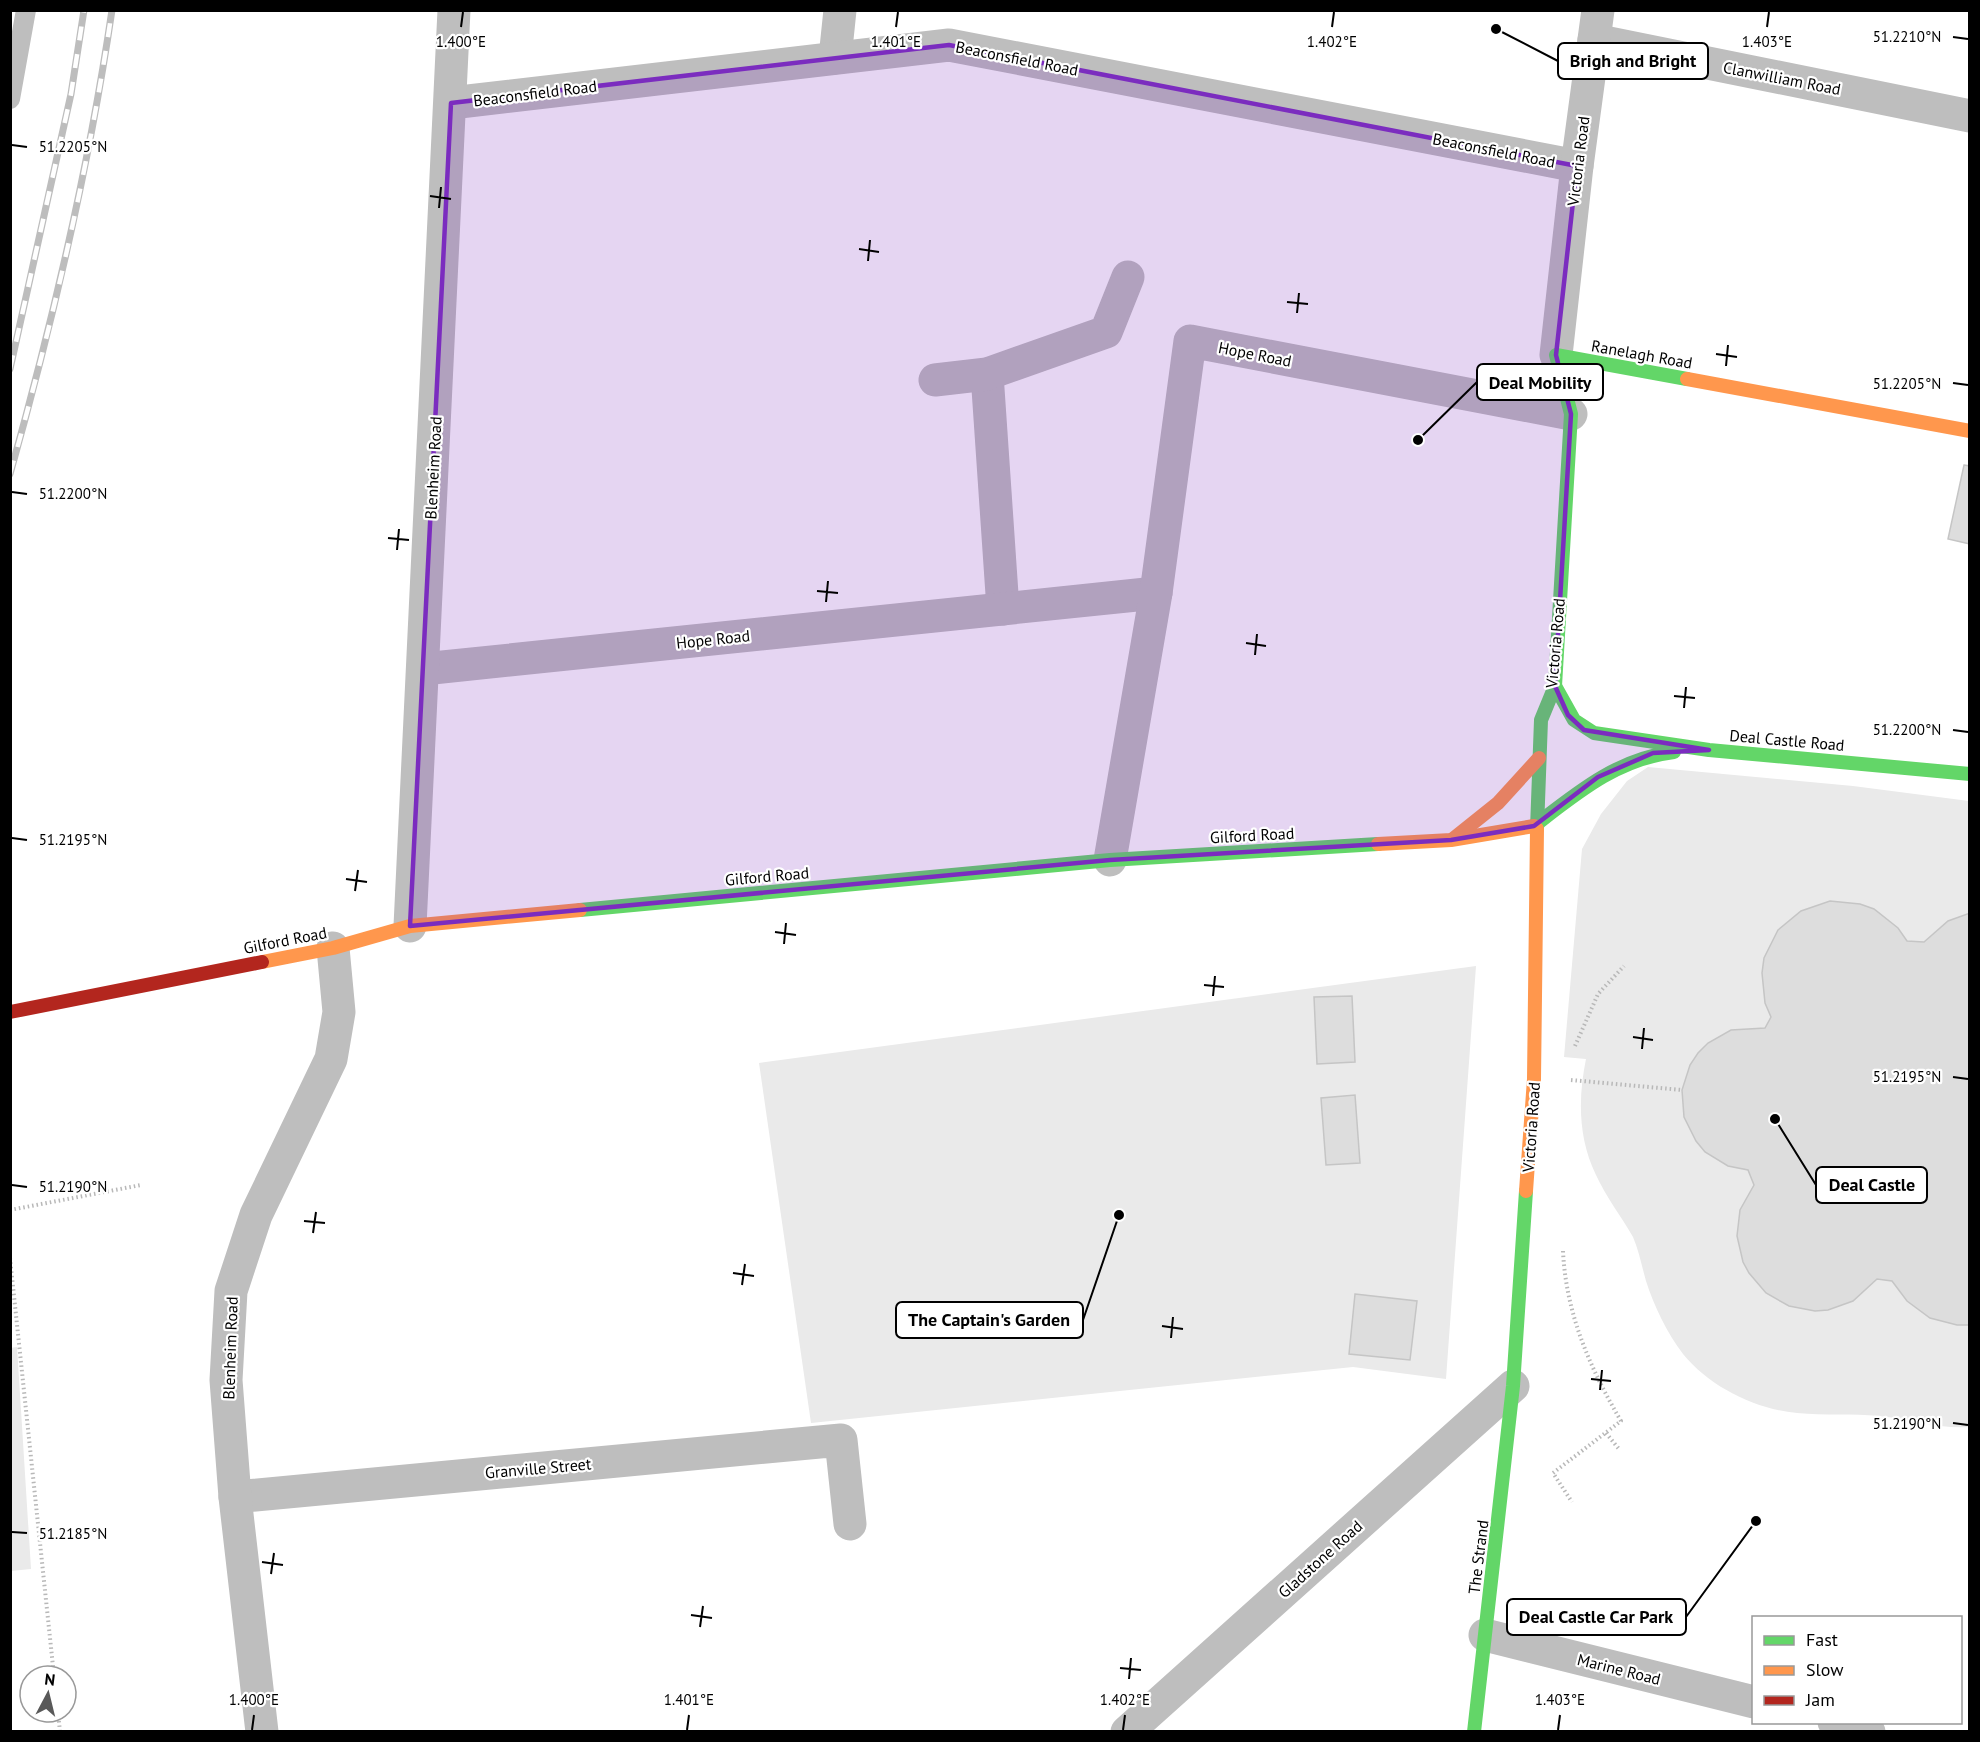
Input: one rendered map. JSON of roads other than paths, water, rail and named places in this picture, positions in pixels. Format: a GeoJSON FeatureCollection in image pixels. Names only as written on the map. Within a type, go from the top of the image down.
{"type":"FeatureCollection","features":[{"type":"Feature","properties":{"kind":"main road","name":"Victoria Road"},"geometry":{"type":"LineString","coordinates":[[1513,1386],[1534,1079],[1534,826],[1541,720],[1555,686],[1571,414],[1556,355]]}},
{"type":"Feature","properties":{"kind":"main road","name":"Ranelagh Road"},"geometry":{"type":"LineString","coordinates":[[1556,355],[1970,431]]}},
{"type":"Feature","properties":{"kind":"main road","name":"Deal Castle Road"},"geometry":{"type":"LineString","coordinates":[[1555,686],[1568,715],[1584,730],[1709,750],[1970,774]]}},
{"type":"Feature","properties":{"kind":"main road","name":"Deal Castle Road"},"geometry":{"type":"LineString","coordinates":[[1534,826],[1598,777],[1626,763],[1653,753],[1709,750]]}},
{"type":"Feature","properties":{"kind":"main road"},"geometry":{"type":"LineString","coordinates":[[1451,840],[1498,803],[1539,758]]}},
{"type":"Feature","properties":{"kind":"main road","name":"Gilford Road"},"geometry":{"type":"LineString","coordinates":[[10,1012],[333,948],[410,926],[1110,860],[1451,840],[1534,826]]}},
{"type":"Feature","properties":{"kind":"main road","name":"The Strand"},"geometry":{"type":"LineString","coordinates":[[1474,1731],[1513,1386]]}},
{"type":"Feature","properties":{"kind":"street","name":"Blenheim Road"},"geometry":{"type":"LineString","coordinates":[[410,926],[454,10]]}},
{"type":"Feature","properties":{"kind":"street"},"geometry":{"type":"LineString","coordinates":[[835,58],[840,10]]}},
{"type":"Feature","properties":{"kind":"street","name":"Clanwilliam Road"},"geometry":{"type":"LineString","coordinates":[[1596,25],[1970,116]]}},
{"type":"Feature","properties":{"kind":"street","name":"Victoria Road"},"geometry":{"type":"LineString","coordinates":[[1556,355],[1577,166],[1596,25]]}},
{"type":"Feature","properties":{"kind":"street","name":"Beaconsfield Road"},"geometry":{"type":"LineString","coordinates":[[451,103],[949,45],[1577,166]]}},
{"type":"Feature","properties":{"kind":"street"},"geometry":{"type":"LineString","coordinates":[[935,380],[987,374],[1106,332],[1128,277]]}},
{"type":"Feature","properties":{"kind":"street","name":"Hope Road"},"geometry":{"type":"LineString","coordinates":[[1110,860],[1156,593],[1190,341],[1571,414]]}},
{"type":"Feature","properties":{"kind":"street"},"geometry":{"type":"LineString","coordinates":[[987,374],[1003,609]]}},
{"type":"Feature","properties":{"kind":"street","name":"Hope Road"},"geometry":{"type":"LineString","coordinates":[[423,669],[1156,593]]}},
{"type":"Feature","properties":{"kind":"street","name":"Blenheim Road"},"geometry":{"type":"LineString","coordinates":[[262,1731],[235,1497],[226,1380],[231,1291],[256,1215],[331,1059],[339,1012],[333,948]]}},
{"type":"Feature","properties":{"kind":"street","name":"Gladstone Road"},"geometry":{"type":"LineString","coordinates":[[1127,1731],[1513,1386]]}},
{"type":"Feature","properties":{"kind":"street","name":"Granville Street"},"geometry":{"type":"LineString","coordinates":[[235,1497],[841,1440],[850,1524]]}},
{"type":"Feature","properties":{"kind":"street","name":"Marine Road"},"geometry":{"type":"LineString","coordinates":[[1485,1635],[1752,1702]]}},
{"type":"Feature","properties":{"kind":"street"},"geometry":{"type":"LineString","coordinates":[[1841,1724],[1871,1731]]}},
{"type":"Feature","properties":{"kind":"lane"},"geometry":{"type":"LineString","coordinates":[[10,99],[26,10]]}},
{"type":"Feature","properties":{"kind":"railway"},"geometry":{"type":"LineString","coordinates":[[10,369],[71,94],[84,10]]}},
{"type":"Feature","properties":{"kind":"railway"},"geometry":{"type":"LineString","coordinates":[[10,474],[41,359],[81,185],[112,10]]}},
{"type":"Feature","properties":{"kind":"place","name":"Brigh and Bright"},"geometry":{"type":"Point","coordinates":[1496,29]}},
{"type":"Feature","properties":{"kind":"place","name":"Deal Mobility"},"geometry":{"type":"Point","coordinates":[1418,440]}},
{"type":"Feature","properties":{"kind":"place","name":"Deal Castle"},"geometry":{"type":"Point","coordinates":[1775,1119]}},
{"type":"Feature","properties":{"kind":"place","name":"The Captain's Garden"},"geometry":{"type":"Point","coordinates":[1119,1215]}},
{"type":"Feature","properties":{"kind":"place","name":"Deal Castle Car Park"},"geometry":{"type":"Point","coordinates":[1756,1521]}}]}
